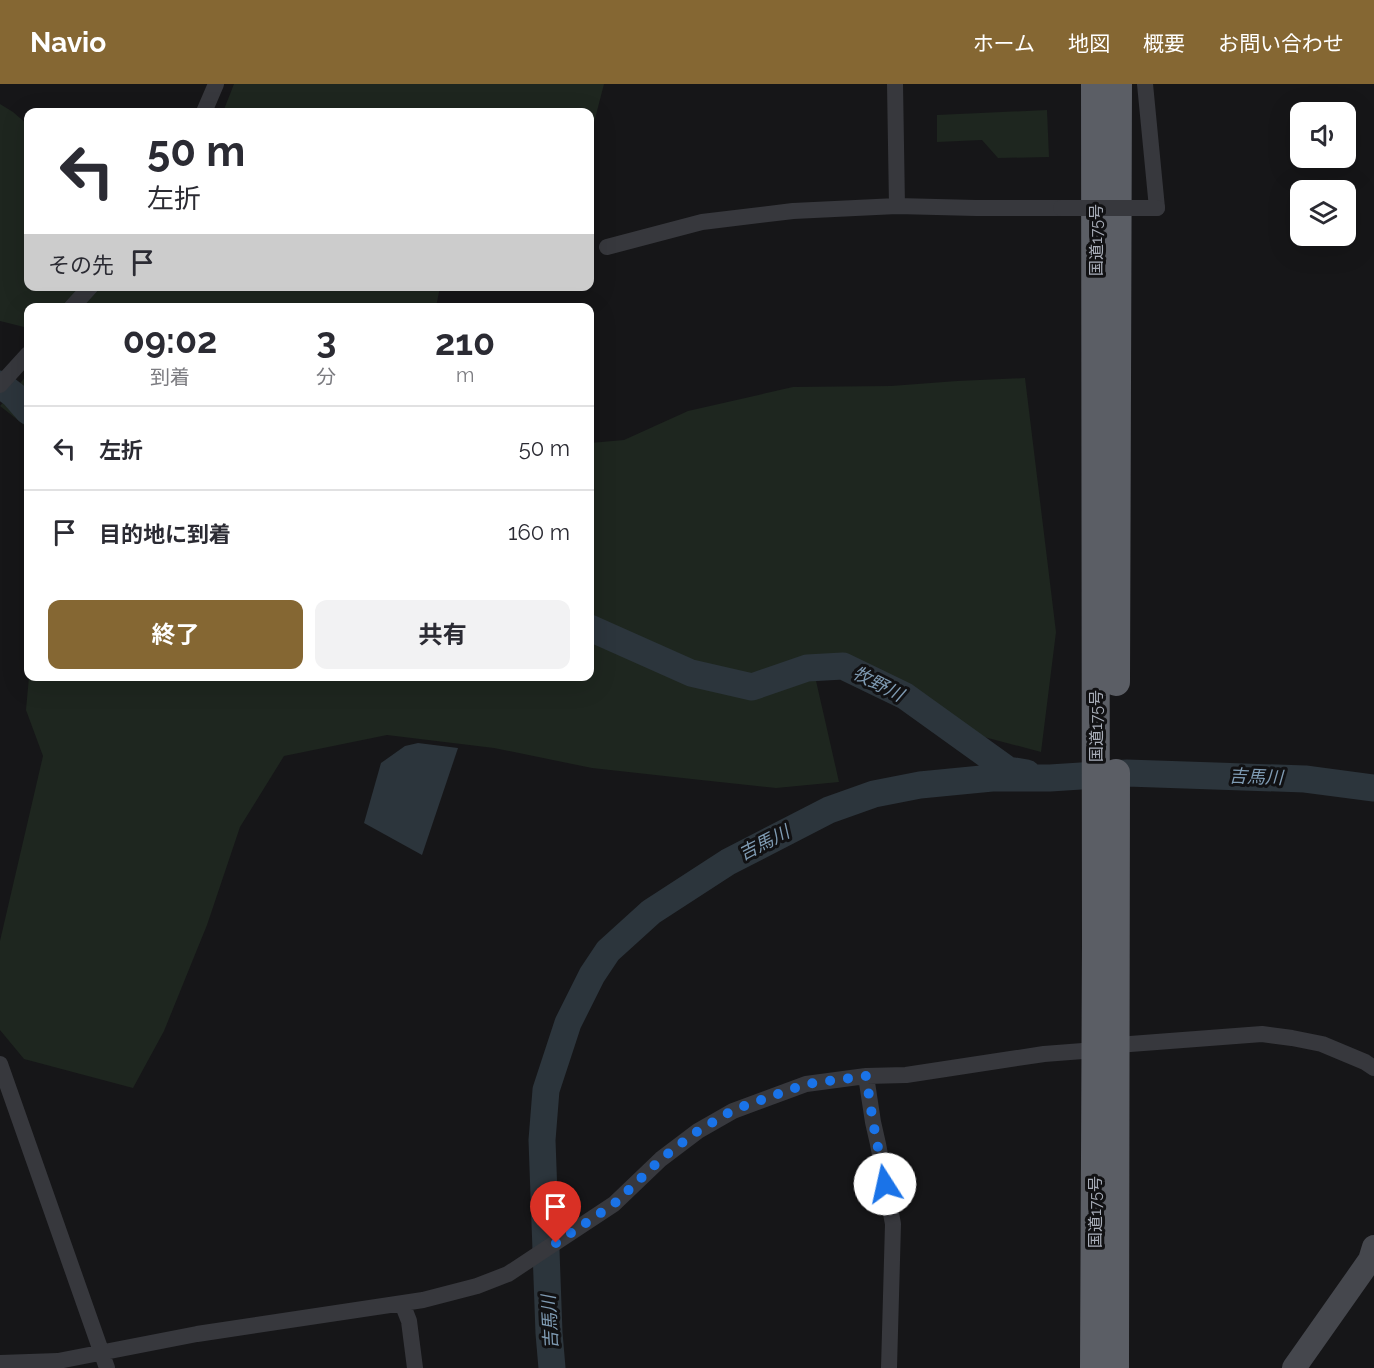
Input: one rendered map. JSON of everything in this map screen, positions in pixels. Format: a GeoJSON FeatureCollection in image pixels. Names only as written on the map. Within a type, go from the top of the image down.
{"type":"FeatureCollection","features":[{"type":"Feature","properties":{"kind":"highway","name":"国道175号"},"geometry":{"type":"LineString","coordinates":[[1095,84],[1106,675],[1106,1047],[1115,1368]]}},
{"type":"Feature","properties":{"kind":"highway","name":"国道175号"},"geometry":{"type":"LineString","coordinates":[[1106,675],[1118,84]]}},
{"type":"Feature","properties":{"kind":"highway","name":"国道175号"},"geometry":{"type":"LineString","coordinates":[[1094,1368],[1106,1047]]}},
{"type":"Feature","properties":{"kind":"main road"},"geometry":{"type":"LineString","coordinates":[[1294,1368],[1370,1260],[1374,1247]]}},
{"type":"Feature","properties":{"kind":"street"},"geometry":{"type":"LineString","coordinates":[[206,108],[216,84]]}},
{"type":"Feature","properties":{"kind":"street"},"geometry":{"type":"LineString","coordinates":[[895,84],[897,206]]}},
{"type":"Feature","properties":{"kind":"street"},"geometry":{"type":"LineString","coordinates":[[607,247],[702,222],[793,211],[897,206],[1157,207],[1145,84]]}},
{"type":"Feature","properties":{"kind":"street"},"geometry":{"type":"LineString","coordinates":[[76,303],[86,291]]}},
{"type":"Feature","properties":{"kind":"street"},"geometry":{"type":"LineString","coordinates":[[0,385],[24,358]]}},
{"type":"Feature","properties":{"kind":"street"},"geometry":{"type":"LineString","coordinates":[[0,1363],[105,1360],[197,1334],[423,1300],[477,1286],[508,1274],[614,1204],[661,1159],[698,1131],[733,1110],[806,1084],[866,1076],[906,1076],[1044,1054],[1106,1047],[1262,1034],[1322,1044],[1374,1068]]}},
{"type":"Feature","properties":{"kind":"street"},"geometry":{"type":"LineString","coordinates":[[0,1064],[105,1360]]}},
{"type":"Feature","properties":{"kind":"street"},"geometry":{"type":"LineString","coordinates":[[866,1076],[893,1224],[889,1368]]}},
{"type":"Feature","properties":{"kind":"street"},"geometry":{"type":"LineString","coordinates":[[402,1303],[409,1322],[415,1368]]}},
{"type":"Feature","properties":{"kind":"shaded area"},"geometry":{"type":"Polygon","coordinates":[[[234,84],[604,84],[594,123],[594,108],[225,108],[234,84]]]}},
{"type":"Feature","properties":{"kind":"shaded area"},"geometry":{"type":"Polygon","coordinates":[[[0,104],[24,122],[24,291],[439,291],[437,303],[24,303],[24,327],[0,321],[0,104]]]}},
{"type":"Feature","properties":{"kind":"shaded area"},"geometry":{"type":"Polygon","coordinates":[[[1047,110],[1049,157],[998,158],[982,140],[937,142],[937,115],[1047,110]]]}},
{"type":"Feature","properties":{"kind":"shaded area"},"geometry":{"type":"Polygon","coordinates":[[[1025,378],[1056,632],[1041,752],[943,726],[878,682],[812,663],[839,782],[776,788],[592,768],[494,748],[387,735],[284,756],[240,827],[207,925],[164,1031],[133,1088],[24,1059],[0,1030],[0,941],[43,756],[26,710],[29,681],[594,681],[594,443],[624,440],[688,411],[793,387],[891,386],[1025,378]]]}},
{"type":"Feature","properties":{"kind":"shaded area"},"geometry":{"type":"Polygon","coordinates":[[[24,379],[24,425],[0,406],[24,379]]]}},
{"type":"Feature","properties":{"kind":"shaded area"},"geometry":{"type":"Polygon","coordinates":[[[418,743],[458,748],[422,855],[364,823],[381,763],[405,746],[418,743]]]}},
{"type":"Feature","properties":{"kind":"waterway","name":"牧野川"},"geometry":{"type":"LineString","coordinates":[[0,384],[24,406]]}},
{"type":"Feature","properties":{"kind":"waterway","name":"牧野川"},"geometry":{"type":"LineString","coordinates":[[594,630],[691,673],[752,687],[807,668],[843,666],[905,696],[1008,770],[1027,773]]}},
{"type":"Feature","properties":{"kind":"waterway","name":"吉馬川"},"geometry":{"type":"LineString","coordinates":[[552,1368],[542,1140],[546,1090],[568,1023],[592,975],[608,951],[651,912],[728,862],[829,810],[874,794],[920,785],[992,778],[1050,778],[1127,773],[1305,779],[1374,788]]}},
{"type":"Feature","properties":{"kind":"route"},"geometry":{"type":"LineString","coordinates":[[556,1243],[614,1204],[661,1159],[698,1131],[733,1110],[806,1084],[866,1076],[885,1184]]}}]}
